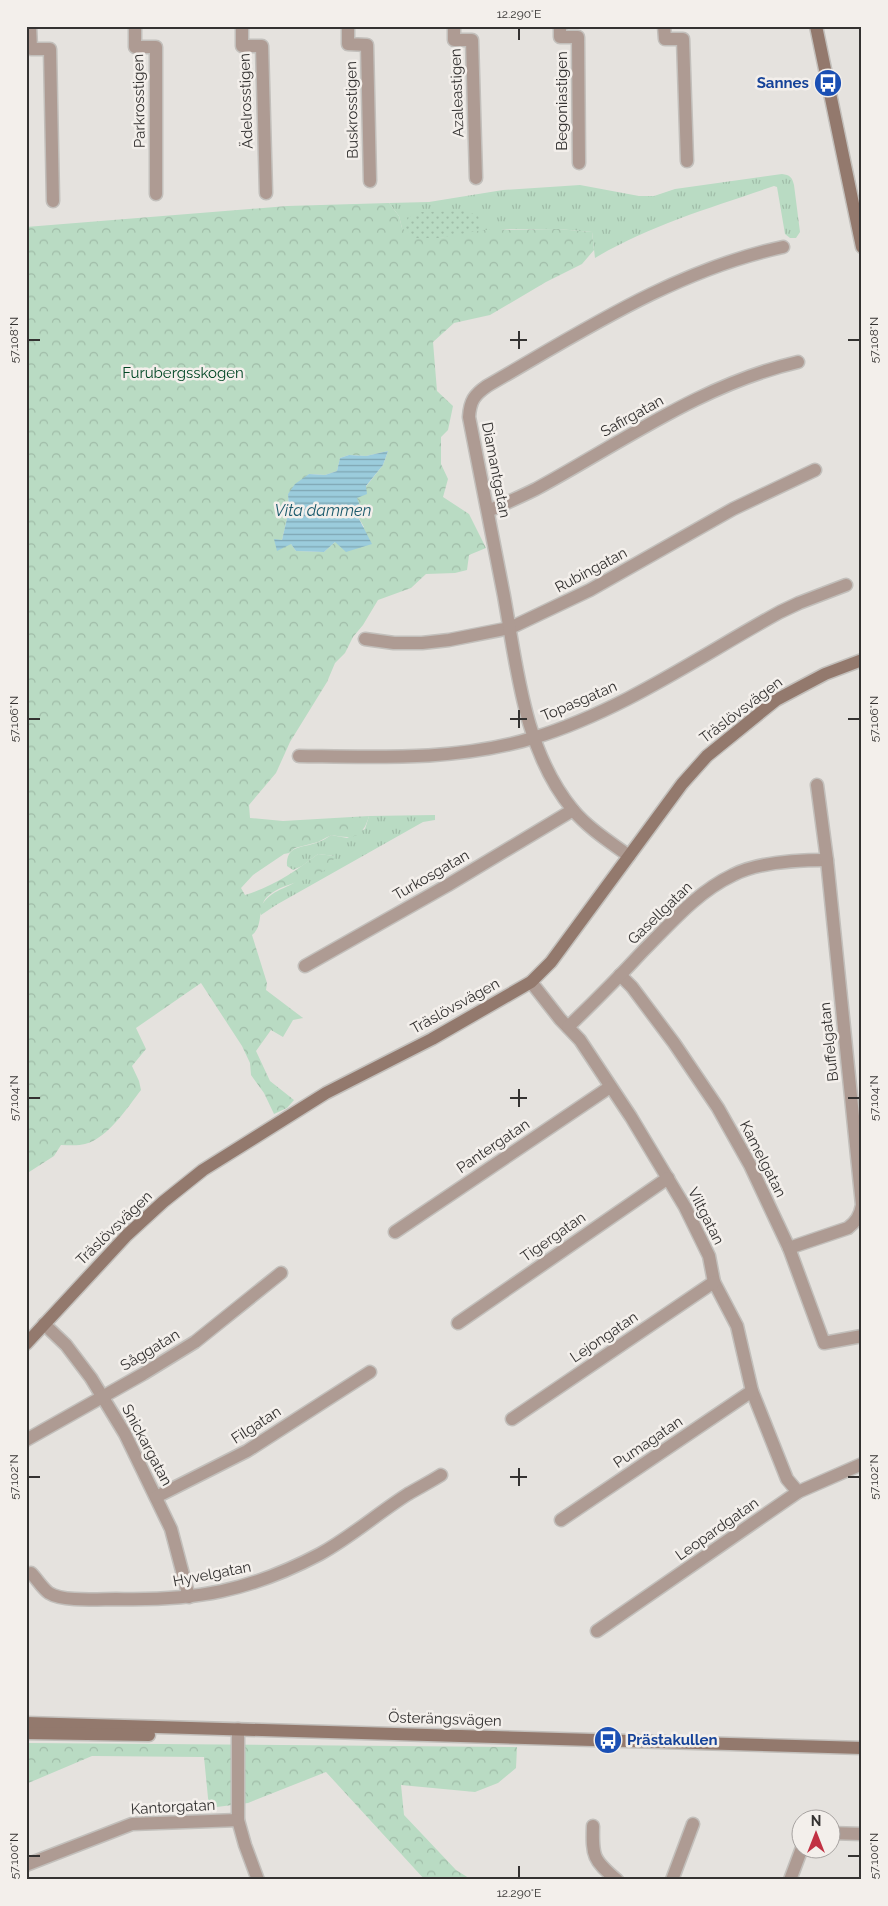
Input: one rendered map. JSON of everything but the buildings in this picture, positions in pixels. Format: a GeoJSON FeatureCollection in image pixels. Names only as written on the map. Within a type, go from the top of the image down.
{"type":"FeatureCollection","features":[{"type":"Feature","properties":{"kind":"street"},"geometry":{"type":"LineString","coordinates":[[30,26],[31,49],[50,49],[53,201]]}},
{"type":"Feature","properties":{"kind":"street","name":"Parkrosstigen"},"geometry":{"type":"LineString","coordinates":[[135,26],[135,47],[156,48],[156,194]]}},
{"type":"Feature","properties":{"kind":"street","name":"Ädelrosstigen"},"geometry":{"type":"LineString","coordinates":[[242,26],[242,46],[262,46],[266,193]]}},
{"type":"Feature","properties":{"kind":"street","name":"Buskrosstigen"},"geometry":{"type":"LineString","coordinates":[[348,26],[348,44],[367,45],[370,181]]}},
{"type":"Feature","properties":{"kind":"street","name":"Azaleastigen"},"geometry":{"type":"LineString","coordinates":[[454,26],[454,40],[472,40],[476,178]]}},
{"type":"Feature","properties":{"kind":"street","name":"Begoniastigen"},"geometry":{"type":"LineString","coordinates":[[560,26],[560,37],[578,37],[579,163]]}},
{"type":"Feature","properties":{"kind":"street"},"geometry":{"type":"LineString","coordinates":[[664,26],[664,40],[684,40],[687,161]]}},
{"type":"Feature","properties":{"kind":"street"},"geometry":{"type":"LineString","coordinates":[[816,26],[862,247]]}},
{"type":"Feature","properties":{"kind":"street","name":"Diamantgatan"},"geometry":{"type":"LineString","coordinates":[[628,856],[585,823],[573,810],[545,764],[534,738],[525,705],[469,417],[470,404],[477,392],[642,298],[673,284],[760,252],[783,247]]}},
{"type":"Feature","properties":{"kind":"street","name":"Safirgatan"},"geometry":{"type":"LineString","coordinates":[[488,511],[534,490],[699,398],[732,382],[772,368],[798,362]]}},
{"type":"Feature","properties":{"kind":"street","name":"Rubingatan"},"geometry":{"type":"LineString","coordinates":[[365,639],[394,643],[449,640],[510,628],[590,590],[733,509],[815,470]]}},
{"type":"Feature","properties":{"kind":"street","name":"Topasgatan"},"geometry":{"type":"LineString","coordinates":[[299,756],[399,758],[475,750],[534,738],[614,706],[799,602],[846,585]]}},
{"type":"Feature","properties":{"kind":"street","name":"Träslövsvägen"},"geometry":{"type":"LineString","coordinates":[[26,1344],[127,1236],[163,1202],[203,1170],[326,1093],[432,1039],[531,982],[551,962],[692,770],[729,737],[776,700],[825,674],[862,660]]}},
{"type":"Feature","properties":{"kind":"street","name":"Buffelgatan"},"geometry":{"type":"LineString","coordinates":[[789,1248],[848,1228],[860,1215],[862,1205],[826,860],[816,785]]}},
{"type":"Feature","properties":{"kind":"street","name":"Turkosgatan"},"geometry":{"type":"LineString","coordinates":[[305,966],[448,885],[573,810]]}},
{"type":"Feature","properties":{"kind":"street","name":"Gasellgatan"},"geometry":{"type":"LineString","coordinates":[[568,1027],[688,905],[711,887],[733,874],[758,867],[809,860],[826,860]]}},
{"type":"Feature","properties":{"kind":"street","name":"Kamelgatan"},"geometry":{"type":"LineString","coordinates":[[620,975],[632,987],[669,1036],[718,1108],[750,1165],[789,1248],[824,1343],[862,1336]]}},
{"type":"Feature","properties":{"kind":"street","name":"Viltgatan"},"geometry":{"type":"LineString","coordinates":[[531,982],[580,1040],[631,1117],[686,1207],[709,1256],[714,1282],[737,1326],[752,1391],[787,1479],[798,1492]]}},
{"type":"Feature","properties":{"kind":"street","name":"Pantergatan"},"geometry":{"type":"LineString","coordinates":[[395,1232],[610,1087]]}},
{"type":"Feature","properties":{"kind":"street","name":"Tigergatan"},"geometry":{"type":"LineString","coordinates":[[458,1323],[668,1178]]}},
{"type":"Feature","properties":{"kind":"street","name":"Såggatan"},"geometry":{"type":"LineString","coordinates":[[26,1440],[195,1342],[281,1273]]}},
{"type":"Feature","properties":{"kind":"street","name":"Lejongatan"},"geometry":{"type":"LineString","coordinates":[[512,1419],[714,1282]]}},
{"type":"Feature","properties":{"kind":"street","name":"Snickargatan"},"geometry":{"type":"LineString","coordinates":[[44,1324],[66,1345],[103,1396],[125,1434],[171,1529],[190,1597]]}},
{"type":"Feature","properties":{"kind":"street","name":"Filgatan"},"geometry":{"type":"LineString","coordinates":[[156,1497],[247,1451],[370,1372]]}},
{"type":"Feature","properties":{"kind":"street","name":"Pumagatan"},"geometry":{"type":"LineString","coordinates":[[561,1520],[752,1391]]}},
{"type":"Feature","properties":{"kind":"street","name":"Leopardgatan"},"geometry":{"type":"LineString","coordinates":[[596,1631],[798,1492],[862,1464]]}},
{"type":"Feature","properties":{"kind":"street","name":"Hyvelgatan"},"geometry":{"type":"LineString","coordinates":[[32,1573],[45,1590],[58,1596],[141,1600],[190,1597],[218,1592],[263,1580],[321,1553],[440,1475]]}},
{"type":"Feature","properties":{"kind":"street","name":"Österängsvägen"},"geometry":{"type":"LineString","coordinates":[[26,1723],[862,1753]]}},
{"type":"Feature","properties":{"kind":"street"},"geometry":{"type":"LineString","coordinates":[[238,1732],[238,1820],[258,1880]]}},
{"type":"Feature","properties":{"kind":"street","name":"Österängsvägen"},"geometry":{"type":"LineString","coordinates":[[26,1734],[238,1732],[862,1748]]}},
{"type":"Feature","properties":{"kind":"street","name":"Kantorgatan"},"geometry":{"type":"LineString","coordinates":[[26,1865],[132,1824],[238,1820]]}},
{"type":"Feature","properties":{"kind":"street"},"geometry":{"type":"LineString","coordinates":[[672,1880],[693,1824]]}},
{"type":"Feature","properties":{"kind":"street"},"geometry":{"type":"LineString","coordinates":[[594,1826],[592,1844],[596,1860],[617,1880]]}},
{"type":"Feature","properties":{"kind":"street"},"geometry":{"type":"LineString","coordinates":[[840,1833],[862,1834]]}},
{"type":"Feature","properties":{"kind":"street"},"geometry":{"type":"LineString","coordinates":[[790,1880],[798,1858]]}},
{"type":"Feature","properties":{"kind":"green space"},"geometry":{"type":"Polygon","coordinates":[[[782,174],[790,177],[794,185],[800,232],[796,238],[790,238],[785,234],[777,187],[774,186],[660,226],[595,258],[592,232],[558,229],[509,229],[439,238],[402,228],[399,216],[389,203],[429,202],[503,190],[580,185],[639,196],[654,196],[675,189],[782,174]]]}},
{"type":"Feature","properties":{"kind":"green space","name":"Furubergsskogen"},"geometry":{"type":"Polygon","coordinates":[[[389,203],[399,216],[402,228],[439,238],[483,230],[558,229],[592,232],[594,250],[582,264],[546,282],[490,315],[454,323],[433,342],[437,391],[453,406],[448,430],[441,437],[441,464],[448,479],[443,497],[469,514],[486,548],[469,555],[467,570],[455,573],[426,574],[411,588],[378,600],[363,625],[353,637],[345,653],[335,663],[327,682],[290,742],[276,773],[249,805],[250,818],[283,821],[369,816],[363,829],[356,836],[331,835],[318,842],[295,848],[253,875],[241,888],[245,895],[255,892],[283,878],[318,854],[335,856],[323,872],[275,891],[267,897],[262,906],[258,927],[252,935],[267,983],[266,990],[303,1018],[293,1020],[283,1037],[271,1030],[256,1051],[270,1081],[294,1100],[287,1108],[274,1114],[264,1093],[251,1075],[250,1063],[242,1046],[201,983],[136,1028],[146,1049],[132,1066],[141,1090],[116,1122],[93,1141],[79,1145],[61,1145],[54,1156],[26,1174],[26,227],[287,206],[389,203]],[[388,451],[366,456],[349,455],[340,458],[337,471],[325,475],[309,474],[288,494],[289,510],[282,540],[291,544],[296,551],[324,552],[335,542],[364,527],[357,515],[357,498],[383,465],[388,451]]]}},
{"type":"Feature","properties":{"kind":"green space"},"geometry":{"type":"Polygon","coordinates":[[[467,211],[478,216],[483,230],[439,238],[414,238],[402,228],[409,217],[419,212],[467,211]]]}},
{"type":"Feature","properties":{"kind":"green space"},"geometry":{"type":"Polygon","coordinates":[[[435,815],[435,820],[423,822],[261,915],[259,909],[270,896],[303,878],[335,856],[318,854],[293,870],[287,866],[287,859],[289,854],[296,848],[318,842],[331,835],[347,838],[365,829],[369,816],[435,815]]]}},
{"type":"Feature","properties":{"kind":"green space"},"geometry":{"type":"Polygon","coordinates":[[[26,1743],[517,1747],[516,1768],[498,1783],[475,1792],[401,1785],[404,1815],[456,1870],[472,1880],[425,1880],[326,1772],[248,1803],[209,1808],[204,1757],[92,1756],[26,1784],[26,1743]]]}},
{"type":"Feature","properties":{"kind":"water","name":"Vita dammen"},"geometry":{"type":"Polygon","coordinates":[[[388,451],[383,465],[366,486],[367,494],[357,498],[361,508],[357,515],[372,544],[346,552],[335,542],[324,552],[296,551],[291,544],[277,551],[274,539],[282,540],[289,510],[288,494],[295,484],[309,474],[325,475],[337,471],[340,458],[349,455],[366,456],[388,451]]]}},
{"type":"Feature","properties":{"kind":"place","name":"Sannes"},"geometry":{"type":"Point","coordinates":[828,83]}},
{"type":"Feature","properties":{"kind":"place","name":"Prästakullen"},"geometry":{"type":"Point","coordinates":[608,1740]}}]}
